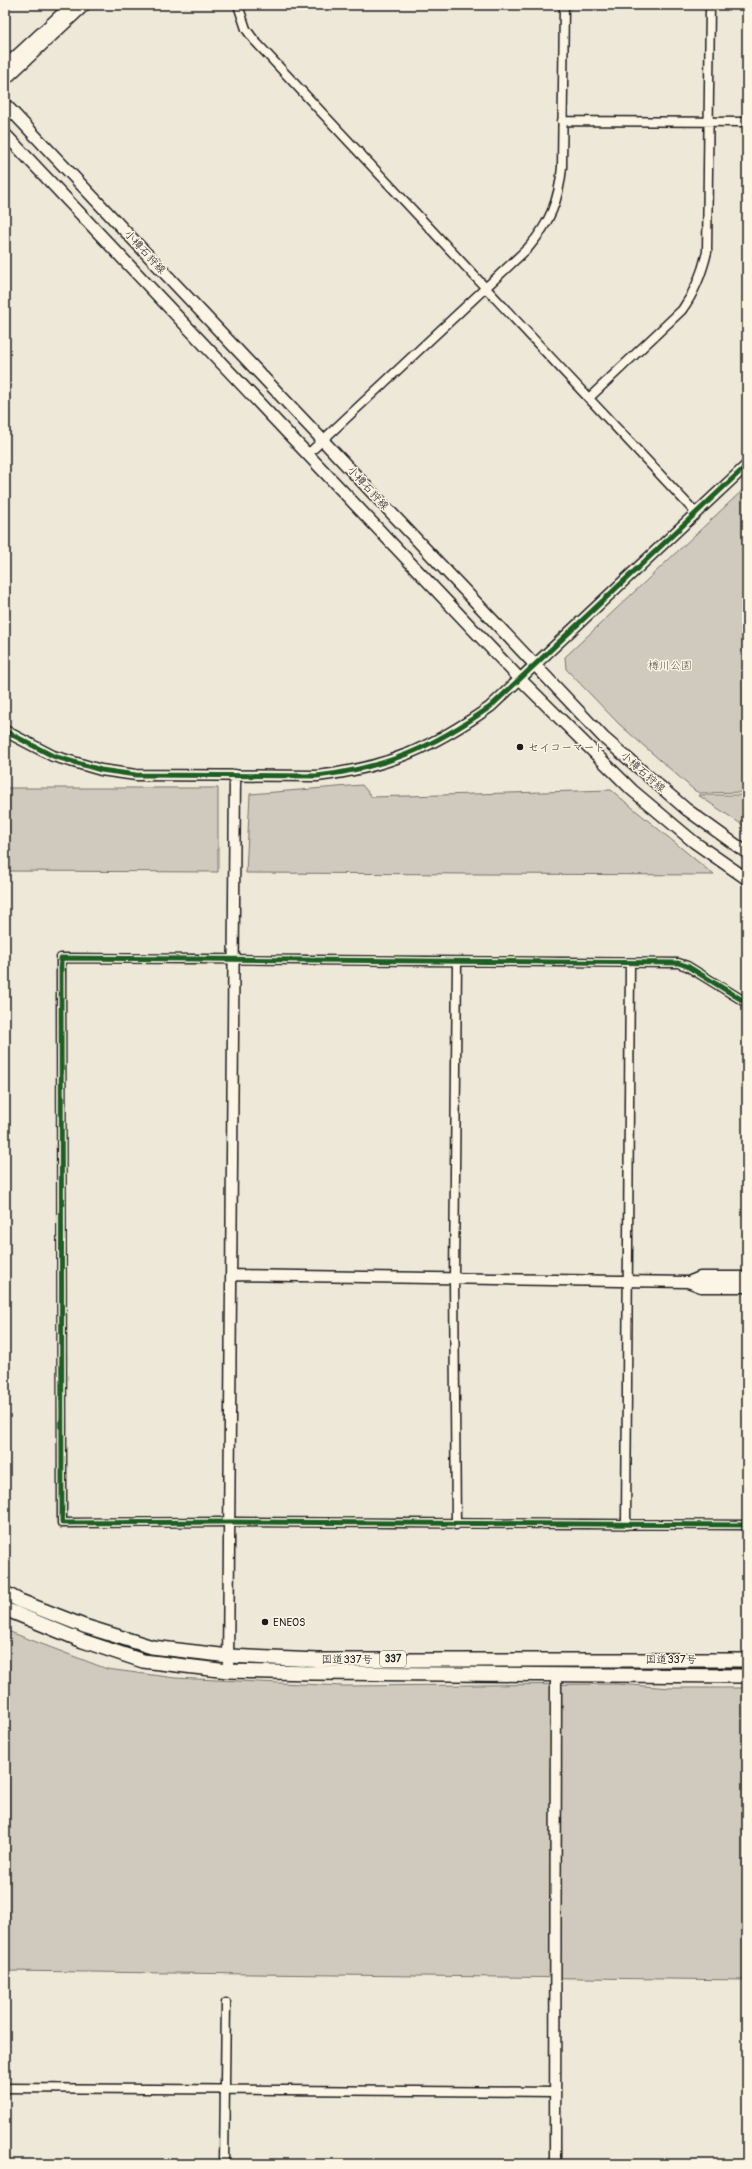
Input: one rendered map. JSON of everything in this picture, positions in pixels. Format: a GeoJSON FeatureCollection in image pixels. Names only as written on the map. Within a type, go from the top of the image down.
{"type":"FeatureCollection","features":[{"type":"Feature","properties":{"kind":"highway","name":"国道337号"},"geometry":{"type":"LineString","coordinates":[[5,1593],[20,1601],[84,1626],[152,1647],[229,1656],[317,1660],[557,1658],[747,1660]]}},
{"type":"Feature","properties":{"kind":"highway","name":"国道337号"},"geometry":{"type":"LineString","coordinates":[[5,1609],[83,1641],[143,1661],[228,1671],[747,1676]]}},
{"type":"Feature","properties":{"kind":"main road","name":"小樽石狩線"},"geometry":{"type":"LineString","coordinates":[[5,104],[604,738],[686,809],[747,853]]}},
{"type":"Feature","properties":{"kind":"main road","name":"小樽石狩線"},"geometry":{"type":"LineString","coordinates":[[5,134],[520,679],[632,790],[689,838],[747,879]]}},
{"type":"Feature","properties":{"kind":"street"},"geometry":{"type":"LineString","coordinates":[[5,66],[71,5]]}},
{"type":"Feature","properties":{"kind":"street"},"geometry":{"type":"LineString","coordinates":[[5,80],[85,5]]}},
{"type":"Feature","properties":{"kind":"street"},"geometry":{"type":"LineString","coordinates":[[238,5],[246,29],[254,40],[696,513]]}},
{"type":"Feature","properties":{"kind":"street"},"geometry":{"type":"LineString","coordinates":[[308,454],[485,288],[538,236],[555,205],[561,182],[564,5]]}},
{"type":"Feature","properties":{"kind":"street"},"geometry":{"type":"LineString","coordinates":[[589,398],[682,310],[697,285],[707,252],[710,5]]}},
{"type":"Feature","properties":{"kind":"street"},"geometry":{"type":"LineString","coordinates":[[562,122],[747,122]]}},
{"type":"Feature","properties":{"kind":"street"},"geometry":{"type":"LineString","coordinates":[[5,731],[53,756],[101,770],[136,776],[345,773],[406,756],[465,725],[490,707],[747,465]]}},
{"type":"Feature","properties":{"kind":"street"},"geometry":{"type":"LineString","coordinates":[[228,1671],[235,775]]}},
{"type":"Feature","properties":{"kind":"street"},"geometry":{"type":"LineString","coordinates":[[747,1003],[687,966],[678,963],[61,958],[62,1524],[230,1522],[456,1525],[747,1525]]}},
{"type":"Feature","properties":{"kind":"street"},"geometry":{"type":"LineString","coordinates":[[456,1525],[454,1279],[457,962]]}},
{"type":"Feature","properties":{"kind":"street"},"geometry":{"type":"LineString","coordinates":[[626,1525],[630,963]]}},
{"type":"Feature","properties":{"kind":"street"},"geometry":{"type":"LineString","coordinates":[[232,1276],[688,1282],[702,1287],[747,1287]]}},
{"type":"Feature","properties":{"kind":"street"},"geometry":{"type":"LineString","coordinates":[[688,1282],[700,1277],[747,1278]]}},
{"type":"Feature","properties":{"kind":"street"},"geometry":{"type":"LineString","coordinates":[[555,2164],[557,1658]]}},
{"type":"Feature","properties":{"kind":"street"},"geometry":{"type":"LineString","coordinates":[[224,2164],[226,2003]]}},
{"type":"Feature","properties":{"kind":"street"},"geometry":{"type":"LineString","coordinates":[[5,2088],[555,2092]]}},
{"type":"Feature","properties":{"kind":"green space","name":"樽川公園"},"geometry":{"type":"Polygon","coordinates":[[[747,486],[747,792],[699,793],[619,724],[566,669],[565,657],[747,486]]]}},
{"type":"Feature","properties":{"kind":"green space"},"geometry":{"type":"Polygon","coordinates":[[[362,785],[372,797],[611,790],[714,875],[246,873],[250,794],[362,785]]]}},
{"type":"Feature","properties":{"kind":"green space"},"geometry":{"type":"Polygon","coordinates":[[[5,788],[218,788],[218,872],[5,871],[5,788]]]}},
{"type":"Feature","properties":{"kind":"green space"},"geometry":{"type":"Polygon","coordinates":[[[698,795],[747,795],[747,828],[698,795]]]}},
{"type":"Feature","properties":{"kind":"green space"},"geometry":{"type":"Polygon","coordinates":[[[5,1630],[107,1669],[175,1678],[343,1686],[616,1684],[672,1688],[747,1688],[747,1980],[5,1971],[5,1630]]]}},
{"type":"Feature","properties":{"kind":"cycle path"},"geometry":{"type":"LineString","coordinates":[[5,731],[53,756],[101,770],[136,775],[317,776],[366,767],[408,754],[449,734],[490,707],[747,465]]}},
{"type":"Feature","properties":{"kind":"cycle path"},"geometry":{"type":"LineString","coordinates":[[747,1003],[687,966],[678,963],[61,958],[62,1523],[230,1522],[747,1525]]}},
{"type":"Feature","properties":{"kind":"place","name":"セイコーマート"},"geometry":{"type":"Point","coordinates":[520,747]}},
{"type":"Feature","properties":{"kind":"place","name":"ENEOS"},"geometry":{"type":"Point","coordinates":[265,1622]}}]}
